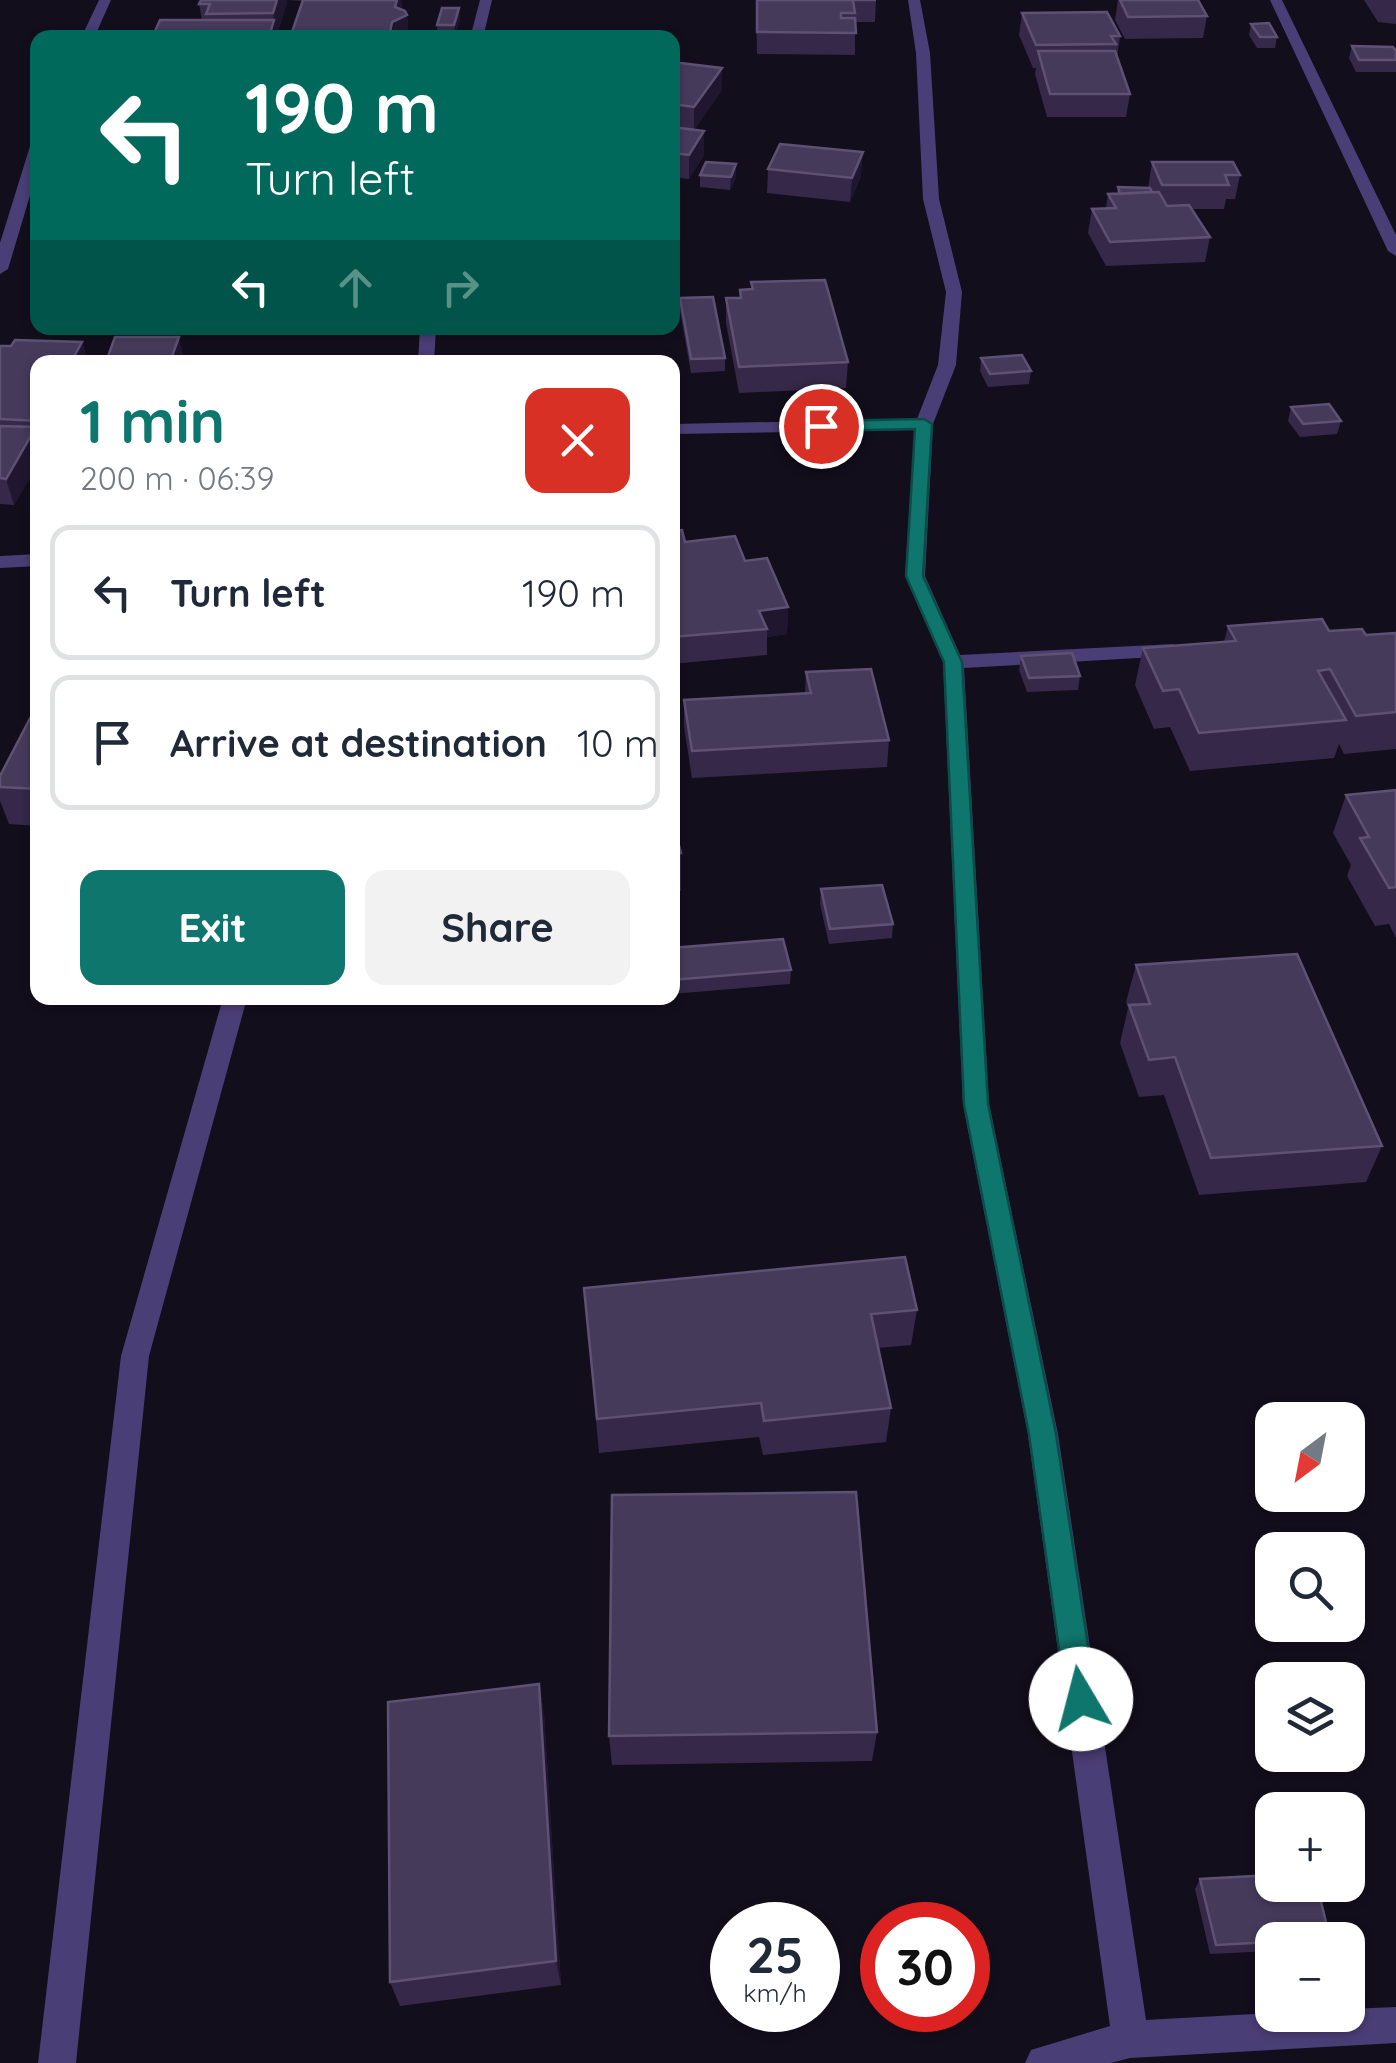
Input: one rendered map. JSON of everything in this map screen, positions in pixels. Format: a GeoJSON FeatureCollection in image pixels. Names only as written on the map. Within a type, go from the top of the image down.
{"type":"FeatureCollection","features":[{"type":"Feature","properties":{"kind":"street"},"geometry":{"type":"LineString","coordinates":[[91,30],[105,0]]}},
{"type":"Feature","properties":{"kind":"street"},"geometry":{"type":"LineString","coordinates":[[478,30],[486,0]]}},
{"type":"Feature","properties":{"kind":"street"},"geometry":{"type":"LineString","coordinates":[[914,0],[923,53],[931,199],[954,292],[948,366],[924,424],[914,576],[953,662],[976,1104],[1043,1434],[1130,2040]]}},
{"type":"Feature","properties":{"kind":"street"},"geometry":{"type":"LineString","coordinates":[[1276,0],[1396,251]]}},
{"type":"Feature","properties":{"kind":"street"},"geometry":{"type":"LineString","coordinates":[[0,268],[30,169]]}},
{"type":"Feature","properties":{"kind":"street"},"geometry":{"type":"LineString","coordinates":[[680,429],[924,424]]}},
{"type":"Feature","properties":{"kind":"street"},"geometry":{"type":"LineString","coordinates":[[0,562],[30,560]]}},
{"type":"Feature","properties":{"kind":"street"},"geometry":{"type":"LineString","coordinates":[[953,662],[1204,648]]}},
{"type":"Feature","properties":{"kind":"street"},"geometry":{"type":"LineString","coordinates":[[56,2063],[135,1356],[233,1005]]}},
{"type":"Feature","properties":{"kind":"street"},"geometry":{"type":"LineString","coordinates":[[1044,2063],[1130,2040],[1396,2025]]}},
{"type":"Feature","properties":{"kind":"building"},"geometry":{"type":"Polygon","coordinates":[[[201,0],[277,0],[273,13],[206,14],[210,4],[199,4],[201,0]]]}},
{"type":"Feature","properties":{"kind":"building"},"geometry":{"type":"Polygon","coordinates":[[[303,0],[397,0],[395,7],[407,15],[392,22],[390,30],[293,30],[303,0]]]}},
{"type":"Feature","properties":{"kind":"building"},"geometry":{"type":"Polygon","coordinates":[[[757,0],[853,0],[855,13],[841,13],[841,18],[855,18],[856,33],[757,32],[757,0]]]}},
{"type":"Feature","properties":{"kind":"building"},"geometry":{"type":"Polygon","coordinates":[[[1120,0],[1198,0],[1207,16],[1128,17],[1120,0]]]}},
{"type":"Feature","properties":{"kind":"building"},"geometry":{"type":"Polygon","coordinates":[[[442,8],[459,8],[454,25],[437,25],[442,8]]]}},
{"type":"Feature","properties":{"kind":"building"},"geometry":{"type":"Polygon","coordinates":[[[1107,12],[1120,36],[1111,36],[1116,44],[1036,45],[1022,13],[1107,12]]]}},
{"type":"Feature","properties":{"kind":"building"},"geometry":{"type":"Polygon","coordinates":[[[160,20],[274,20],[271,30],[156,30],[160,20]]]}},
{"type":"Feature","properties":{"kind":"building"},"geometry":{"type":"Polygon","coordinates":[[[1269,23],[1277,37],[1260,37],[1251,24],[1269,23]]]}},
{"type":"Feature","properties":{"kind":"building"},"geometry":{"type":"Polygon","coordinates":[[[1352,46],[1393,47],[1396,60],[1359,60],[1352,46]]]}},
{"type":"Feature","properties":{"kind":"building"},"geometry":{"type":"Polygon","coordinates":[[[1038,51],[1115,51],[1130,94],[1050,94],[1038,51]]]}},
{"type":"Feature","properties":{"kind":"building"},"geometry":{"type":"Polygon","coordinates":[[[680,63],[722,68],[694,107],[680,105],[680,63]]]}},
{"type":"Feature","properties":{"kind":"building"},"geometry":{"type":"Polygon","coordinates":[[[680,128],[704,131],[689,155],[680,154],[680,128]]]}},
{"type":"Feature","properties":{"kind":"building"},"geometry":{"type":"Polygon","coordinates":[[[780,144],[863,152],[852,178],[768,169],[780,144]]]}},
{"type":"Feature","properties":{"kind":"building"},"geometry":{"type":"Polygon","coordinates":[[[706,162],[736,164],[731,177],[700,175],[706,162]]]}},
{"type":"Feature","properties":{"kind":"building"},"geometry":{"type":"Polygon","coordinates":[[[1152,162],[1233,162],[1240,175],[1225,175],[1229,185],[1162,185],[1152,162]]]}},
{"type":"Feature","properties":{"kind":"building"},"geometry":{"type":"Polygon","coordinates":[[[1118,187],[1150,188],[1152,192],[1120,194],[1118,187]]]}},
{"type":"Feature","properties":{"kind":"building"},"geometry":{"type":"Polygon","coordinates":[[[1159,192],[1167,206],[1189,205],[1210,237],[1110,242],[1092,209],[1116,208],[1108,194],[1159,192]]]}},
{"type":"Feature","properties":{"kind":"building"},"geometry":{"type":"Polygon","coordinates":[[[825,280],[848,362],[739,367],[726,298],[741,298],[740,290],[753,289],[751,282],[825,280]]]}},
{"type":"Feature","properties":{"kind":"building"},"geometry":{"type":"Polygon","coordinates":[[[713,297],[725,358],[691,359],[680,298],[713,297]]]}},
{"type":"Feature","properties":{"kind":"building"},"geometry":{"type":"Polygon","coordinates":[[[115,337],[179,337],[173,355],[109,355],[115,337]]]}},
{"type":"Feature","properties":{"kind":"building"},"geometry":{"type":"Polygon","coordinates":[[[15,340],[82,342],[75,355],[30,355],[30,421],[0,419],[0,346],[11,346],[15,340]]]}},
{"type":"Feature","properties":{"kind":"building"},"geometry":{"type":"Polygon","coordinates":[[[1022,355],[1031,371],[990,374],[981,358],[1022,355]]]}},
{"type":"Feature","properties":{"kind":"building"},"geometry":{"type":"Polygon","coordinates":[[[1329,404],[1341,421],[1303,424],[1291,407],[1329,404]]]}},
{"type":"Feature","properties":{"kind":"building"},"geometry":{"type":"Polygon","coordinates":[[[0,426],[30,427],[30,437],[6,479],[0,478],[0,426]]]}},
{"type":"Feature","properties":{"kind":"building"},"geometry":{"type":"Polygon","coordinates":[[[680,530],[685,542],[735,536],[745,561],[767,558],[788,607],[759,611],[767,629],[680,636],[680,530]]]}},
{"type":"Feature","properties":{"kind":"building"},"geometry":{"type":"Polygon","coordinates":[[[1322,619],[1329,631],[1396,633],[1396,712],[1356,716],[1330,669],[1318,671],[1346,720],[1199,733],[1179,689],[1163,691],[1143,648],[1236,641],[1228,626],[1322,619]]]}},
{"type":"Feature","properties":{"kind":"building"},"geometry":{"type":"Polygon","coordinates":[[[1072,653],[1080,676],[1029,678],[1021,656],[1072,653]]]}},
{"type":"Feature","properties":{"kind":"building"},"geometry":{"type":"Polygon","coordinates":[[[871,669],[889,740],[692,751],[684,700],[811,693],[806,672],[871,669]]]}},
{"type":"Feature","properties":{"kind":"building"},"geometry":{"type":"Polygon","coordinates":[[[30,718],[30,789],[0,787],[0,776],[30,718]]]}},
{"type":"Feature","properties":{"kind":"building"},"geometry":{"type":"Polygon","coordinates":[[[1396,790],[1396,887],[1389,888],[1360,838],[1369,837],[1346,795],[1396,790]]]}},
{"type":"Feature","properties":{"kind":"building"},"geometry":{"type":"Polygon","coordinates":[[[882,885],[893,924],[830,929],[821,889],[882,885]]]}},
{"type":"Feature","properties":{"kind":"building"},"geometry":{"type":"Polygon","coordinates":[[[783,939],[791,970],[680,979],[680,947],[783,939]]]}},
{"type":"Feature","properties":{"kind":"building"},"geometry":{"type":"Polygon","coordinates":[[[1297,954],[1382,1146],[1211,1158],[1175,1057],[1149,1060],[1129,1005],[1150,1004],[1136,965],[1297,954]]]}},
{"type":"Feature","properties":{"kind":"building"},"geometry":{"type":"Polygon","coordinates":[[[905,1257],[917,1310],[871,1314],[891,1408],[764,1421],[761,1403],[597,1419],[584,1288],[905,1257]]]}},
{"type":"Feature","properties":{"kind":"building"},"geometry":{"type":"Polygon","coordinates":[[[856,1492],[877,1732],[609,1736],[612,1495],[856,1492]]]}},
{"type":"Feature","properties":{"kind":"building"},"geometry":{"type":"Polygon","coordinates":[[[539,1684],[556,1961],[390,1982],[388,1702],[539,1684]]]}},
{"type":"Feature","properties":{"kind":"building"},"geometry":{"type":"Polygon","coordinates":[[[1255,1876],[1255,1902],[1321,1902],[1326,1922],[1255,1922],[1255,1943],[1216,1945],[1200,1879],[1255,1876]]]}},
{"type":"Feature","properties":{"kind":"route"},"geometry":{"type":"LineString","coordinates":[[821,426],[924,424],[914,576],[953,662],[976,1104],[1043,1434],[1081,1699]]}}]}
